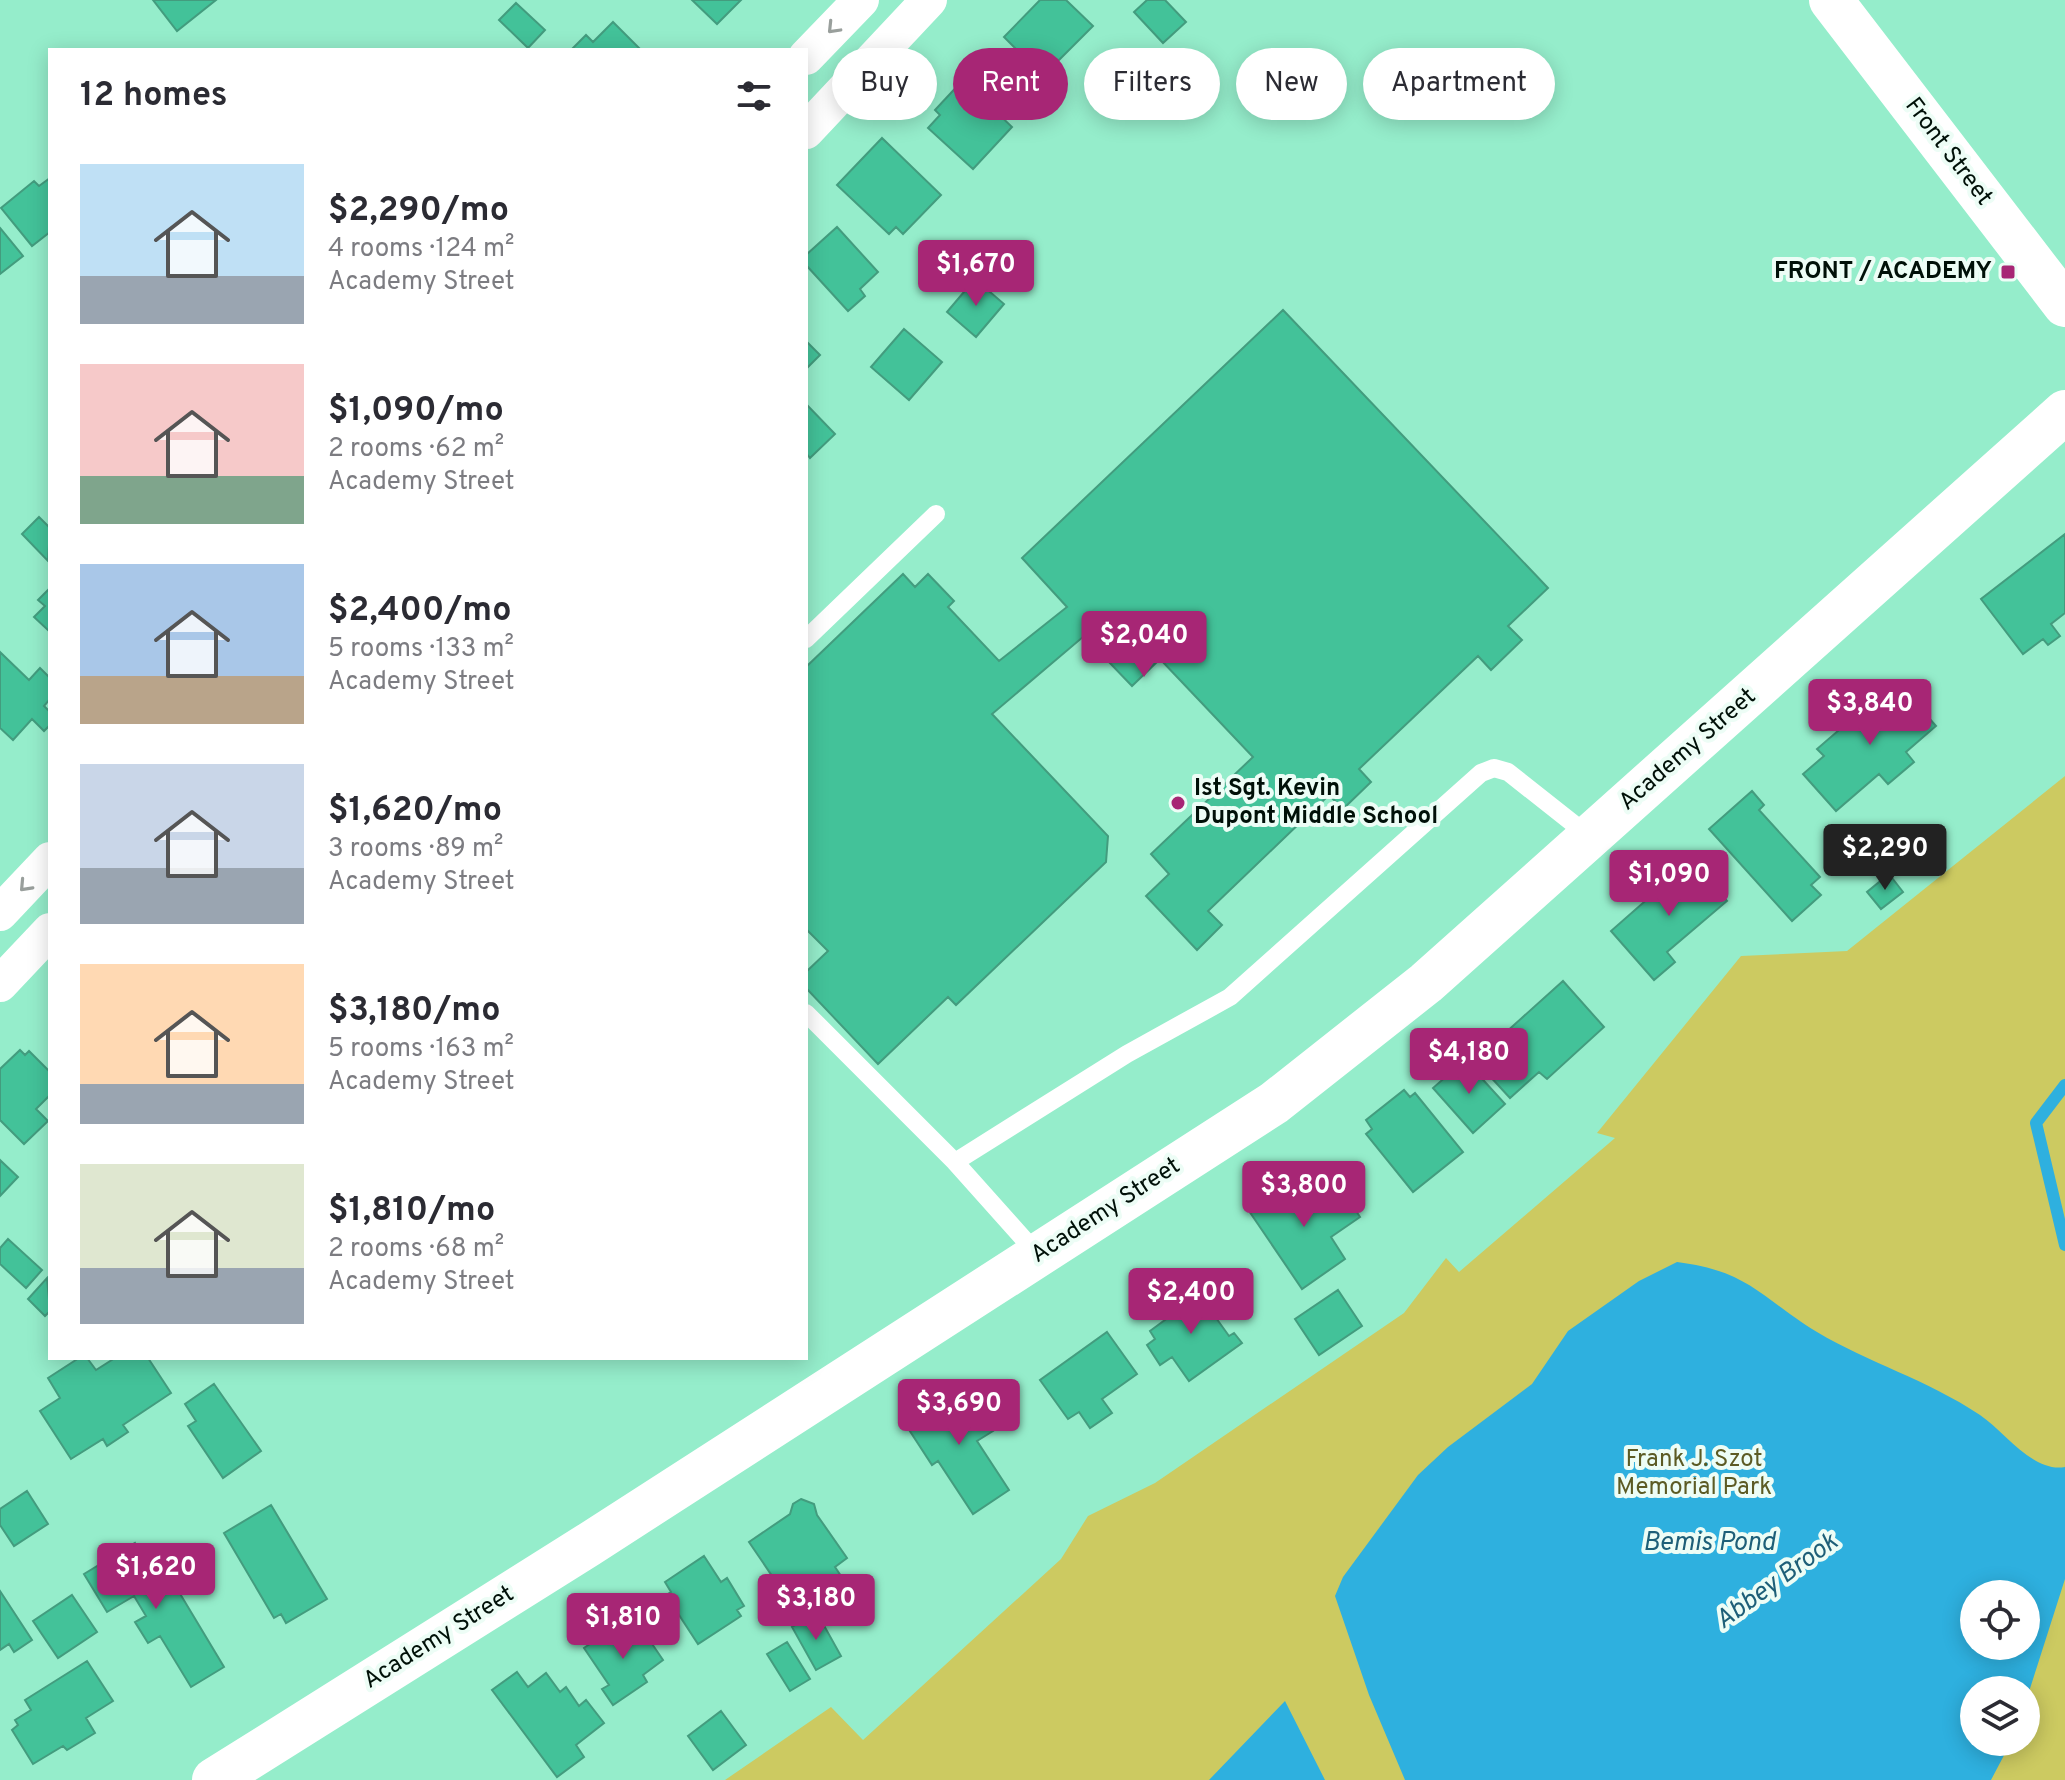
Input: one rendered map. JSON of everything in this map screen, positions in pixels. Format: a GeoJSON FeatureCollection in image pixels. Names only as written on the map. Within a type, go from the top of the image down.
{"type":"FeatureCollection","features":[{"type":"Feature","properties":{"kind":"street"},"geometry":{"type":"LineString","coordinates":[[808,55],[861,0]]}},
{"type":"Feature","properties":{"kind":"street"},"geometry":{"type":"LineString","coordinates":[[808,129],[929,0]]}},
{"type":"Feature","properties":{"kind":"street","name":"Front Street"},"geometry":{"type":"LineString","coordinates":[[1831,0],[2065,305]]}},
{"type":"Feature","properties":{"kind":"street","name":"Academy Street"},"geometry":{"type":"LineString","coordinates":[[214,1780],[1274,1103],[1426,983],[2065,412]]}},
{"type":"Feature","properties":{"kind":"street"},"geometry":{"type":"LineString","coordinates":[[0,913],[48,862]]}},
{"type":"Feature","properties":{"kind":"street"},"geometry":{"type":"LineString","coordinates":[[0,984],[48,933]]}},
{"type":"Feature","properties":{"kind":"lane"},"geometry":{"type":"LineString","coordinates":[[808,637],[936,514]]}},
{"type":"Feature","properties":{"kind":"lane"},"geometry":{"type":"LineString","coordinates":[[955,1162],[1127,1054],[1230,997],[1481,773],[1494,768],[1508,772],[1589,836]]}},
{"type":"Feature","properties":{"kind":"lane"},"geometry":{"type":"LineString","coordinates":[[808,1015],[955,1162],[1038,1255]]}},
{"type":"Feature","properties":{"kind":"green space","name":"Frank J. Szot Memorial Park"},"geometry":{"type":"Polygon","coordinates":[[[2065,776],[2065,1780],[725,1780],[831,1707],[863,1740],[1061,1559],[1088,1516],[1155,1483],[1404,1313],[1446,1258],[1459,1272],[1615,1138],[1597,1133],[1741,956],[1847,951],[2065,776]]]}},
{"type":"Feature","properties":{"kind":"water","name":"Bemis Pond"},"geometry":{"type":"Polygon","coordinates":[[[1677,1262],[1701,1266],[1738,1279],[1817,1332],[1960,1402],[1990,1422],[2031,1458],[2053,1467],[2065,1467],[2065,1579],[2040,1657],[2040,1580],[1960,1580],[1960,1660],[2039,1660],[2034,1676],[1960,1676],[1960,1756],[2004,1756],[1991,1780],[1405,1780],[1369,1695],[1335,1596],[1343,1577],[1418,1475],[1448,1447],[1532,1384],[1568,1331],[1639,1281],[1677,1262]]]}},
{"type":"Feature","properties":{"kind":"water"},"geometry":{"type":"Polygon","coordinates":[[[1285,1701],[1325,1780],[1209,1780],[1285,1701]]]}},
{"type":"Feature","properties":{"kind":"building"},"geometry":{"type":"Polygon","coordinates":[[[153,0],[216,0],[177,31],[153,0]]]}},
{"type":"Feature","properties":{"kind":"building"},"geometry":{"type":"Polygon","coordinates":[[[692,0],[741,0],[717,24],[692,0]]]}},
{"type":"Feature","properties":{"kind":"building"},"geometry":{"type":"Polygon","coordinates":[[[1040,0],[1066,0],[1093,26],[1068,51],[1068,48],[1015,48],[1004,37],[1040,0]]]}},
{"type":"Feature","properties":{"kind":"building"},"geometry":{"type":"Polygon","coordinates":[[[1147,0],[1165,0],[1186,22],[1163,43],[1134,12],[1147,0]]]}},
{"type":"Feature","properties":{"kind":"building"},"geometry":{"type":"Polygon","coordinates":[[[516,3],[545,30],[528,48],[499,20],[516,3]]]}},
{"type":"Feature","properties":{"kind":"building"},"geometry":{"type":"Polygon","coordinates":[[[613,22],[639,48],[573,48],[586,35],[593,42],[613,22]]]}},
{"type":"Feature","properties":{"kind":"building"},"geometry":{"type":"Polygon","coordinates":[[[953,91],[953,120],[1005,120],[1012,127],[973,169],[928,128],[940,115],[937,108],[953,91]]]}},
{"type":"Feature","properties":{"kind":"building"},"geometry":{"type":"Polygon","coordinates":[[[882,138],[941,195],[903,234],[896,227],[889,234],[837,185],[882,138]]]}},
{"type":"Feature","properties":{"kind":"building"},"geometry":{"type":"Polygon","coordinates":[[[48,179],[48,234],[32,246],[1,208],[34,181],[39,186],[48,179]]]}},
{"type":"Feature","properties":{"kind":"building"},"geometry":{"type":"Polygon","coordinates":[[[837,227],[878,272],[860,289],[865,296],[848,311],[808,267],[808,253],[837,227]]]}},
{"type":"Feature","properties":{"kind":"building"},"geometry":{"type":"Polygon","coordinates":[[[0,228],[23,256],[0,274],[0,228]]]}},
{"type":"Feature","properties":{"kind":"building"},"geometry":{"type":"Polygon","coordinates":[[[975,279],[1004,304],[976,337],[947,312],[975,279]]]}},
{"type":"Feature","properties":{"kind":"building","name":"Ist Sgt. Kevin Dupont Middle School"},"geometry":{"type":"Polygon","coordinates":[[[1283,310],[1548,588],[1508,626],[1522,640],[1491,670],[1478,656],[1359,769],[1371,782],[1343,809],[1329,795],[1208,911],[1222,925],[1197,950],[1146,896],[1169,874],[1151,854],[1253,757],[1160,659],[1132,686],[1084,636],[992,714],[1108,836],[1106,862],[956,1005],[948,997],[878,1064],[808,990],[808,970],[828,951],[808,931],[808,665],[903,574],[915,587],[928,574],[954,601],[948,607],[999,661],[1067,607],[1022,558],[1283,310]]]}},
{"type":"Feature","properties":{"kind":"building"},"geometry":{"type":"Polygon","coordinates":[[[904,329],[942,362],[909,400],[871,367],[904,329]]]}},
{"type":"Feature","properties":{"kind":"building"},"geometry":{"type":"Polygon","coordinates":[[[808,343],[820,355],[808,367],[808,343]]]}},
{"type":"Feature","properties":{"kind":"building"},"geometry":{"type":"Polygon","coordinates":[[[808,406],[835,434],[810,458],[808,456],[808,406]]]}},
{"type":"Feature","properties":{"kind":"building"},"geometry":{"type":"Polygon","coordinates":[[[39,517],[48,526],[48,561],[22,534],[39,517]]]}},
{"type":"Feature","properties":{"kind":"building"},"geometry":{"type":"Polygon","coordinates":[[[2065,534],[2065,613],[2051,624],[2060,636],[2048,645],[2043,639],[2023,654],[1981,599],[2065,534]]]}},
{"type":"Feature","properties":{"kind":"building"},"geometry":{"type":"Polygon","coordinates":[[[48,590],[48,630],[34,617],[45,606],[38,600],[48,590]]]}},
{"type":"Feature","properties":{"kind":"building"},"geometry":{"type":"Polygon","coordinates":[[[0,652],[29,680],[40,668],[48,676],[48,701],[44,706],[48,710],[48,727],[44,731],[32,719],[13,740],[0,728],[0,652]]]}},
{"type":"Feature","properties":{"kind":"building"},"geometry":{"type":"Polygon","coordinates":[[[1896,681],[1936,726],[1906,752],[1914,762],[1888,784],[1879,774],[1836,811],[1803,774],[1824,756],[1817,749],[1896,681]]]}},
{"type":"Feature","properties":{"kind":"building"},"geometry":{"type":"Polygon","coordinates":[[[1752,791],[1764,805],[1759,810],[1820,877],[1811,885],[1821,895],[1792,921],[1709,829],[1752,791]]]}},
{"type":"Feature","properties":{"kind":"building"},"geometry":{"type":"Polygon","coordinates":[[[1692,860],[1727,901],[1667,952],[1675,962],[1654,980],[1611,931],[1692,860]]]}},
{"type":"Feature","properties":{"kind":"building"},"geometry":{"type":"Polygon","coordinates":[[[1889,874],[1903,892],[1881,909],[1867,892],[1889,874]]]}},
{"type":"Feature","properties":{"kind":"building"},"geometry":{"type":"Polygon","coordinates":[[[1563,981],[1604,1027],[1547,1079],[1539,1072],[1510,1098],[1475,1060],[1563,981]]]}},
{"type":"Feature","properties":{"kind":"building"},"geometry":{"type":"Polygon","coordinates":[[[20,1050],[25,1055],[29,1051],[48,1070],[48,1097],[36,1109],[48,1121],[24,1144],[0,1120],[0,1069],[20,1050]]]}},
{"type":"Feature","properties":{"kind":"building"},"geometry":{"type":"Polygon","coordinates":[[[1465,1060],[1505,1104],[1473,1133],[1433,1088],[1465,1060]]]}},
{"type":"Feature","properties":{"kind":"building"},"geometry":{"type":"Polygon","coordinates":[[[1404,1090],[1410,1097],[1415,1093],[1463,1152],[1413,1192],[1366,1134],[1372,1129],[1366,1120],[1404,1090]]]}},
{"type":"Feature","properties":{"kind":"building"},"geometry":{"type":"Polygon","coordinates":[[[0,1160],[18,1177],[0,1196],[0,1160]]]}},
{"type":"Feature","properties":{"kind":"building"},"geometry":{"type":"Polygon","coordinates":[[[1292,1177],[1313,1207],[1341,1188],[1360,1217],[1331,1237],[1345,1259],[1302,1289],[1247,1208],[1292,1177]]]}},
{"type":"Feature","properties":{"kind":"building"},"geometry":{"type":"Polygon","coordinates":[[[8,1239],[42,1270],[26,1288],[0,1264],[0,1248],[8,1239]]]}},
{"type":"Feature","properties":{"kind":"building"},"geometry":{"type":"Polygon","coordinates":[[[47,1278],[48,1313],[45,1316],[28,1299],[47,1278]]]}},
{"type":"Feature","properties":{"kind":"building"},"geometry":{"type":"Polygon","coordinates":[[[1180,1290],[1190,1304],[1201,1297],[1229,1336],[1234,1333],[1242,1343],[1189,1381],[1172,1357],[1160,1365],[1147,1345],[1155,1339],[1150,1331],[1169,1317],[1160,1304],[1180,1290]]]}},
{"type":"Feature","properties":{"kind":"building"},"geometry":{"type":"Polygon","coordinates":[[[1338,1290],[1362,1326],[1319,1355],[1295,1319],[1338,1290]]]}},
{"type":"Feature","properties":{"kind":"building"},"geometry":{"type":"Polygon","coordinates":[[[1107,1332],[1137,1374],[1102,1399],[1112,1413],[1090,1428],[1079,1412],[1068,1419],[1040,1380],[1107,1332]]]}},
{"type":"Feature","properties":{"kind":"building"},"geometry":{"type":"Polygon","coordinates":[[[76,1360],[88,1360],[96,1370],[112,1360],[149,1360],[171,1393],[123,1425],[128,1432],[107,1446],[103,1439],[71,1459],[40,1411],[60,1398],[48,1378],[76,1360]]]}},
{"type":"Feature","properties":{"kind":"building"},"geometry":{"type":"Polygon","coordinates":[[[214,1384],[261,1451],[223,1478],[188,1426],[196,1421],[185,1404],[214,1384]]]}},
{"type":"Feature","properties":{"kind":"building"},"geometry":{"type":"Polygon","coordinates":[[[961,1384],[993,1431],[977,1441],[1009,1490],[973,1514],[938,1461],[932,1465],[904,1422],[961,1384]]]}},
{"type":"Feature","properties":{"kind":"building"},"geometry":{"type":"Polygon","coordinates":[[[27,1491],[48,1524],[14,1546],[0,1525],[0,1509],[27,1491]]]}},
{"type":"Feature","properties":{"kind":"building"},"geometry":{"type":"Polygon","coordinates":[[[801,1499],[814,1504],[817,1515],[847,1558],[835,1567],[841,1576],[817,1592],[824,1601],[800,1617],[749,1542],[790,1514],[793,1504],[801,1499]]]}},
{"type":"Feature","properties":{"kind":"building"},"geometry":{"type":"Polygon","coordinates":[[[271,1505],[327,1599],[286,1623],[281,1614],[274,1618],[224,1533],[271,1505]]]}},
{"type":"Feature","properties":{"kind":"building"},"geometry":{"type":"Polygon","coordinates":[[[135,1543],[159,1583],[170,1577],[224,1667],[191,1687],[160,1636],[148,1643],[135,1622],[146,1616],[134,1596],[107,1612],[84,1574],[135,1543]]]}},
{"type":"Feature","properties":{"kind":"building"},"geometry":{"type":"Polygon","coordinates":[[[704,1556],[721,1582],[727,1578],[744,1606],[737,1610],[741,1616],[698,1644],[666,1595],[671,1592],[665,1582],[704,1556]]]}},
{"type":"Feature","properties":{"kind":"building"},"geometry":{"type":"Polygon","coordinates":[[[0,1591],[32,1640],[14,1652],[9,1644],[0,1650],[0,1591]]]}},
{"type":"Feature","properties":{"kind":"building"},"geometry":{"type":"Polygon","coordinates":[[[72,1595],[97,1632],[58,1658],[33,1621],[72,1595]]]}},
{"type":"Feature","properties":{"kind":"building"},"geometry":{"type":"Polygon","coordinates":[[[817,1613],[841,1656],[816,1670],[792,1627],[817,1613]]]}},
{"type":"Feature","properties":{"kind":"building"},"geometry":{"type":"Polygon","coordinates":[[[622,1622],[636,1641],[646,1635],[663,1660],[643,1675],[647,1682],[613,1705],[602,1689],[609,1685],[584,1648],[622,1622]]]}},
{"type":"Feature","properties":{"kind":"building"},"geometry":{"type":"Polygon","coordinates":[[[787,1642],[810,1679],[790,1691],[767,1654],[787,1642]]]}},
{"type":"Feature","properties":{"kind":"building"},"geometry":{"type":"Polygon","coordinates":[[[87,1661],[113,1701],[86,1718],[95,1733],[67,1750],[63,1746],[33,1764],[12,1730],[18,1725],[15,1720],[31,1710],[25,1700],[87,1661]]]}},
{"type":"Feature","properties":{"kind":"building"},"geometry":{"type":"Polygon","coordinates":[[[517,1672],[528,1687],[546,1673],[560,1692],[566,1687],[579,1706],[586,1700],[604,1723],[576,1745],[584,1757],[557,1777],[492,1690],[517,1672]]]}},
{"type":"Feature","properties":{"kind":"building"},"geometry":{"type":"Polygon","coordinates":[[[721,1711],[746,1745],[713,1770],[688,1736],[721,1711]]]}},
{"type":"Feature","properties":{"kind":"waterway","name":"Abbey Brook"},"geometry":{"type":"LineString","coordinates":[[2065,1085],[2036,1123],[2065,1245]]}},
{"type":"Feature","properties":{"kind":"place","name":"FRONT / ACADEMY"},"geometry":{"type":"Point","coordinates":[2008,272]}},
{"type":"Feature","properties":{"kind":"place","name":"Ist Sgt. Kevin Dupont Middle School"},"geometry":{"type":"Point","coordinates":[1178,803]}}]}
